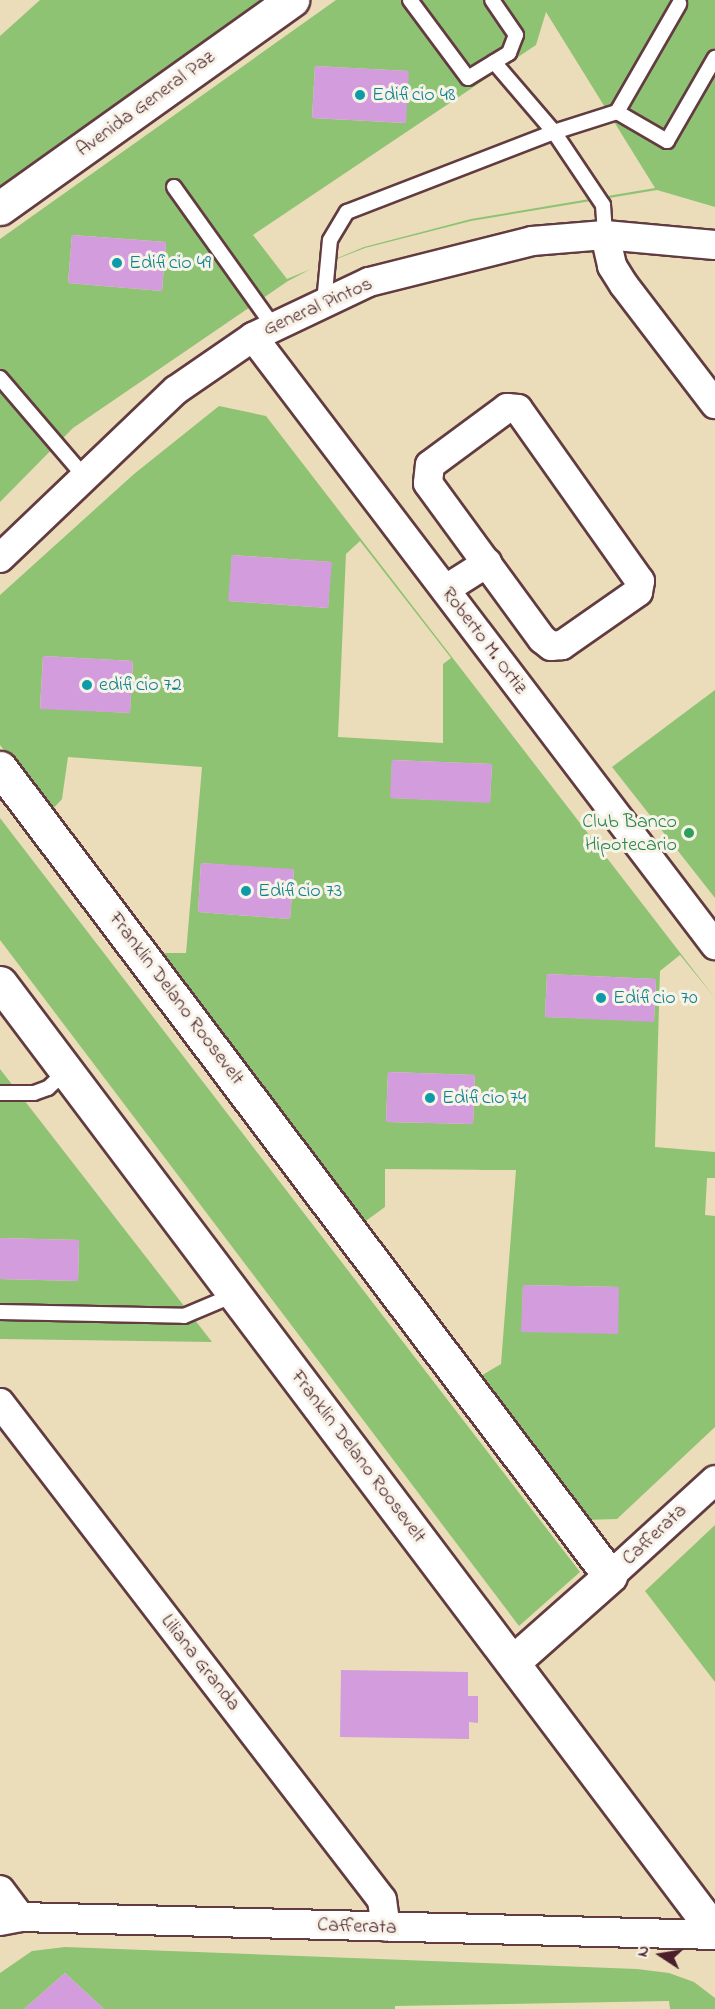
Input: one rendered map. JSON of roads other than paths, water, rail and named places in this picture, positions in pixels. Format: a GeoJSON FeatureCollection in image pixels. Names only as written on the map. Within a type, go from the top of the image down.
{"type":"FeatureCollection","features":[{"type":"Feature","properties":{"kind":"street","name":"Avenida General Paz"},"geometry":{"type":"LineString","coordinates":[[0,208],[292,0]]}},
{"type":"Feature","properties":{"kind":"street","name":"General Pintos"},"geometry":{"type":"LineString","coordinates":[[0,558],[83,475],[176,390],[263,332],[369,282],[461,256],[532,241],[605,235],[715,245]]}},
{"type":"Feature","properties":{"kind":"street"},"geometry":{"type":"LineString","coordinates":[[605,235],[612,266],[624,285],[715,404]]}},
{"type":"Feature","properties":{"kind":"street","name":"Roberto M. Ortiz"},"geometry":{"type":"LineString","coordinates":[[263,332],[446,589],[715,945]]}},
{"type":"Feature","properties":{"kind":"street"},"geometry":{"type":"LineString","coordinates":[[507,408],[518,409],[640,581],[638,592],[562,645],[551,646],[487,563],[428,483],[426,475],[430,465],[507,408]]}},
{"type":"Feature","properties":{"kind":"street"},"geometry":{"type":"LineString","coordinates":[[446,589],[487,563]]}},
{"type":"Feature","properties":{"kind":"street","name":"Franklin Delano Roosevelt"},"geometry":{"type":"LineString","coordinates":[[0,768],[610,1576]]}},
{"type":"Feature","properties":{"kind":"street","name":"Franklin Delano Roosevelt"},"geometry":{"type":"LineString","coordinates":[[0,983],[514,1661],[715,1934]]}},
{"type":"Feature","properties":{"kind":"street","name":"Liliana Granda"},"geometry":{"type":"LineString","coordinates":[[0,1403],[382,1900],[386,1927]]}},
{"type":"Feature","properties":{"kind":"street","name":"Cafferata"},"geometry":{"type":"LineString","coordinates":[[514,1661],[715,1480]]}},
{"type":"Feature","properties":{"kind":"street"},"geometry":{"type":"LineString","coordinates":[[0,1890],[10,1919]]}},
{"type":"Feature","properties":{"kind":"street","name":"Cafferata"},"geometry":{"type":"LineString","coordinates":[[10,1919],[715,1934]]}},
{"type":"Feature","properties":{"kind":"lane"},"geometry":{"type":"LineString","coordinates":[[411,0],[468,78],[509,53],[516,35],[492,0]]}},
{"type":"Feature","properties":{"kind":"lane"},"geometry":{"type":"LineString","coordinates":[[324,303],[330,240],[347,212],[554,132],[617,112],[679,4]]}},
{"type":"Feature","properties":{"kind":"lane"},"geometry":{"type":"LineString","coordinates":[[617,112],[667,141],[715,58]]}},
{"type":"Feature","properties":{"kind":"lane"},"geometry":{"type":"LineString","coordinates":[[494,62],[554,132],[603,205],[605,235]]}},
{"type":"Feature","properties":{"kind":"lane"},"geometry":{"type":"LineString","coordinates":[[174,187],[263,332]]}},
{"type":"Feature","properties":{"kind":"lane"},"geometry":{"type":"LineString","coordinates":[[0,378],[83,475]]}},
{"type":"Feature","properties":{"kind":"lane"},"geometry":{"type":"LineString","coordinates":[[0,1094],[34,1093],[48,1088],[66,1071]]}},
{"type":"Feature","properties":{"kind":"lane"},"geometry":{"type":"LineString","coordinates":[[0,1312],[184,1316],[234,1294]]}},
{"type":"Feature","properties":{"kind":"place","name":"Edificio 48"},"geometry":{"type":"Point","coordinates":[360,95]}},
{"type":"Feature","properties":{"kind":"place","name":"Edificio 49"},"geometry":{"type":"Point","coordinates":[117,263]}},
{"type":"Feature","properties":{"kind":"place","name":"edificio 72"},"geometry":{"type":"Point","coordinates":[87,685]}},
{"type":"Feature","properties":{"kind":"place","name":"Club Banco Hipotecario"},"geometry":{"type":"Point","coordinates":[689,833]}},
{"type":"Feature","properties":{"kind":"place","name":"Edificio 73"},"geometry":{"type":"Point","coordinates":[246,891]}},
{"type":"Feature","properties":{"kind":"place","name":"Edificio 70"},"geometry":{"type":"Point","coordinates":[601,998]}},
{"type":"Feature","properties":{"kind":"place","name":"Edificio 74"},"geometry":{"type":"Point","coordinates":[430,1098]}}]}
